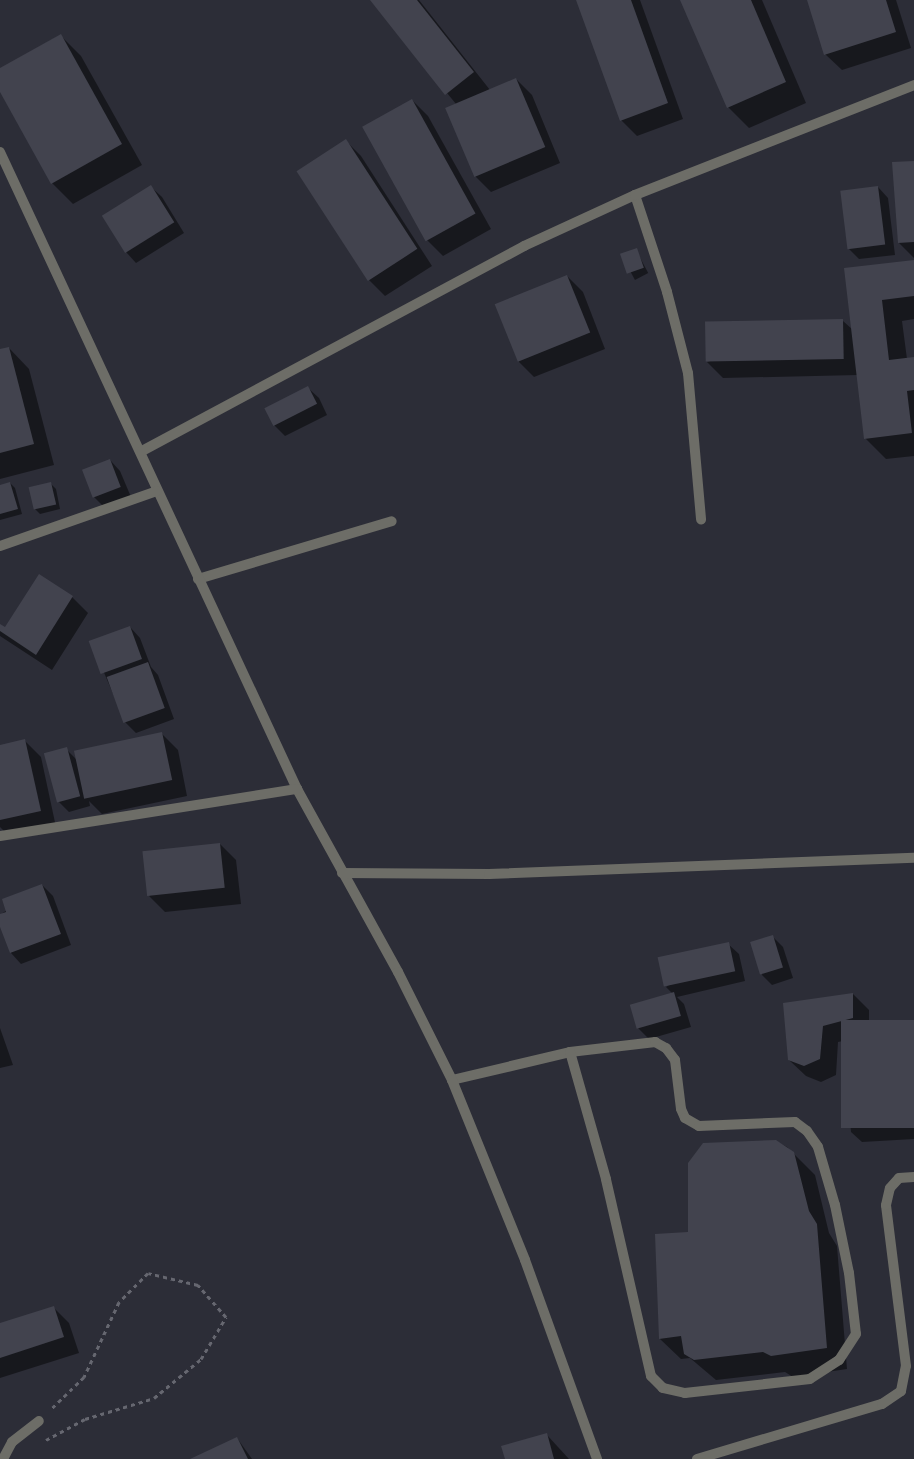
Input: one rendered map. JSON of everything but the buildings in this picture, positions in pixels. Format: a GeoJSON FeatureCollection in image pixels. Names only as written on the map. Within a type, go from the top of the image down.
{"type":"FeatureCollection","features":[{"type":"Feature","properties":{"kind":"street"},"geometry":{"type":"LineString","coordinates":[[142,451],[524,246],[635,195],[914,85]]}},
{"type":"Feature","properties":{"kind":"street"},"geometry":{"type":"LineString","coordinates":[[0,152],[142,451],[157,490],[297,788],[452,1080],[525,1260],[598,1459]]}},
{"type":"Feature","properties":{"kind":"street"},"geometry":{"type":"LineString","coordinates":[[635,195],[668,292],[688,373],[701,520]]}},
{"type":"Feature","properties":{"kind":"street"},"geometry":{"type":"LineString","coordinates":[[0,546],[157,490]]}},
{"type":"Feature","properties":{"kind":"street"},"geometry":{"type":"LineString","coordinates":[[198,579],[392,521]]}},
{"type":"Feature","properties":{"kind":"street"},"geometry":{"type":"LineString","coordinates":[[0,836],[297,788]]}},
{"type":"Feature","properties":{"kind":"street"},"geometry":{"type":"LineString","coordinates":[[342,873],[489,874],[914,858]]}},
{"type":"Feature","properties":{"kind":"street"},"geometry":{"type":"LineString","coordinates":[[452,1080],[570,1052],[655,1042],[666,1048],[675,1060],[681,1109],[685,1118],[698,1126],[794,1122],[807,1131],[818,1148],[835,1204],[849,1273],[856,1334],[838,1360],[810,1379],[685,1393],[663,1388],[651,1376],[606,1179],[570,1052]]}},
{"type":"Feature","properties":{"kind":"street"},"geometry":{"type":"LineString","coordinates":[[697,1459],[882,1404],[902,1391],[906,1366],[886,1205],[890,1188],[899,1178],[914,1177]]}},
{"type":"Feature","properties":{"kind":"street"},"geometry":{"type":"LineString","coordinates":[[3,1459],[12,1442],[39,1421]]}},
{"type":"Feature","properties":{"kind":"path"},"geometry":{"type":"LineString","coordinates":[[38,1445],[85,1419],[154,1398],[201,1359],[226,1317],[198,1286],[148,1273],[118,1302],[84,1377],[39,1421]]}}]}
